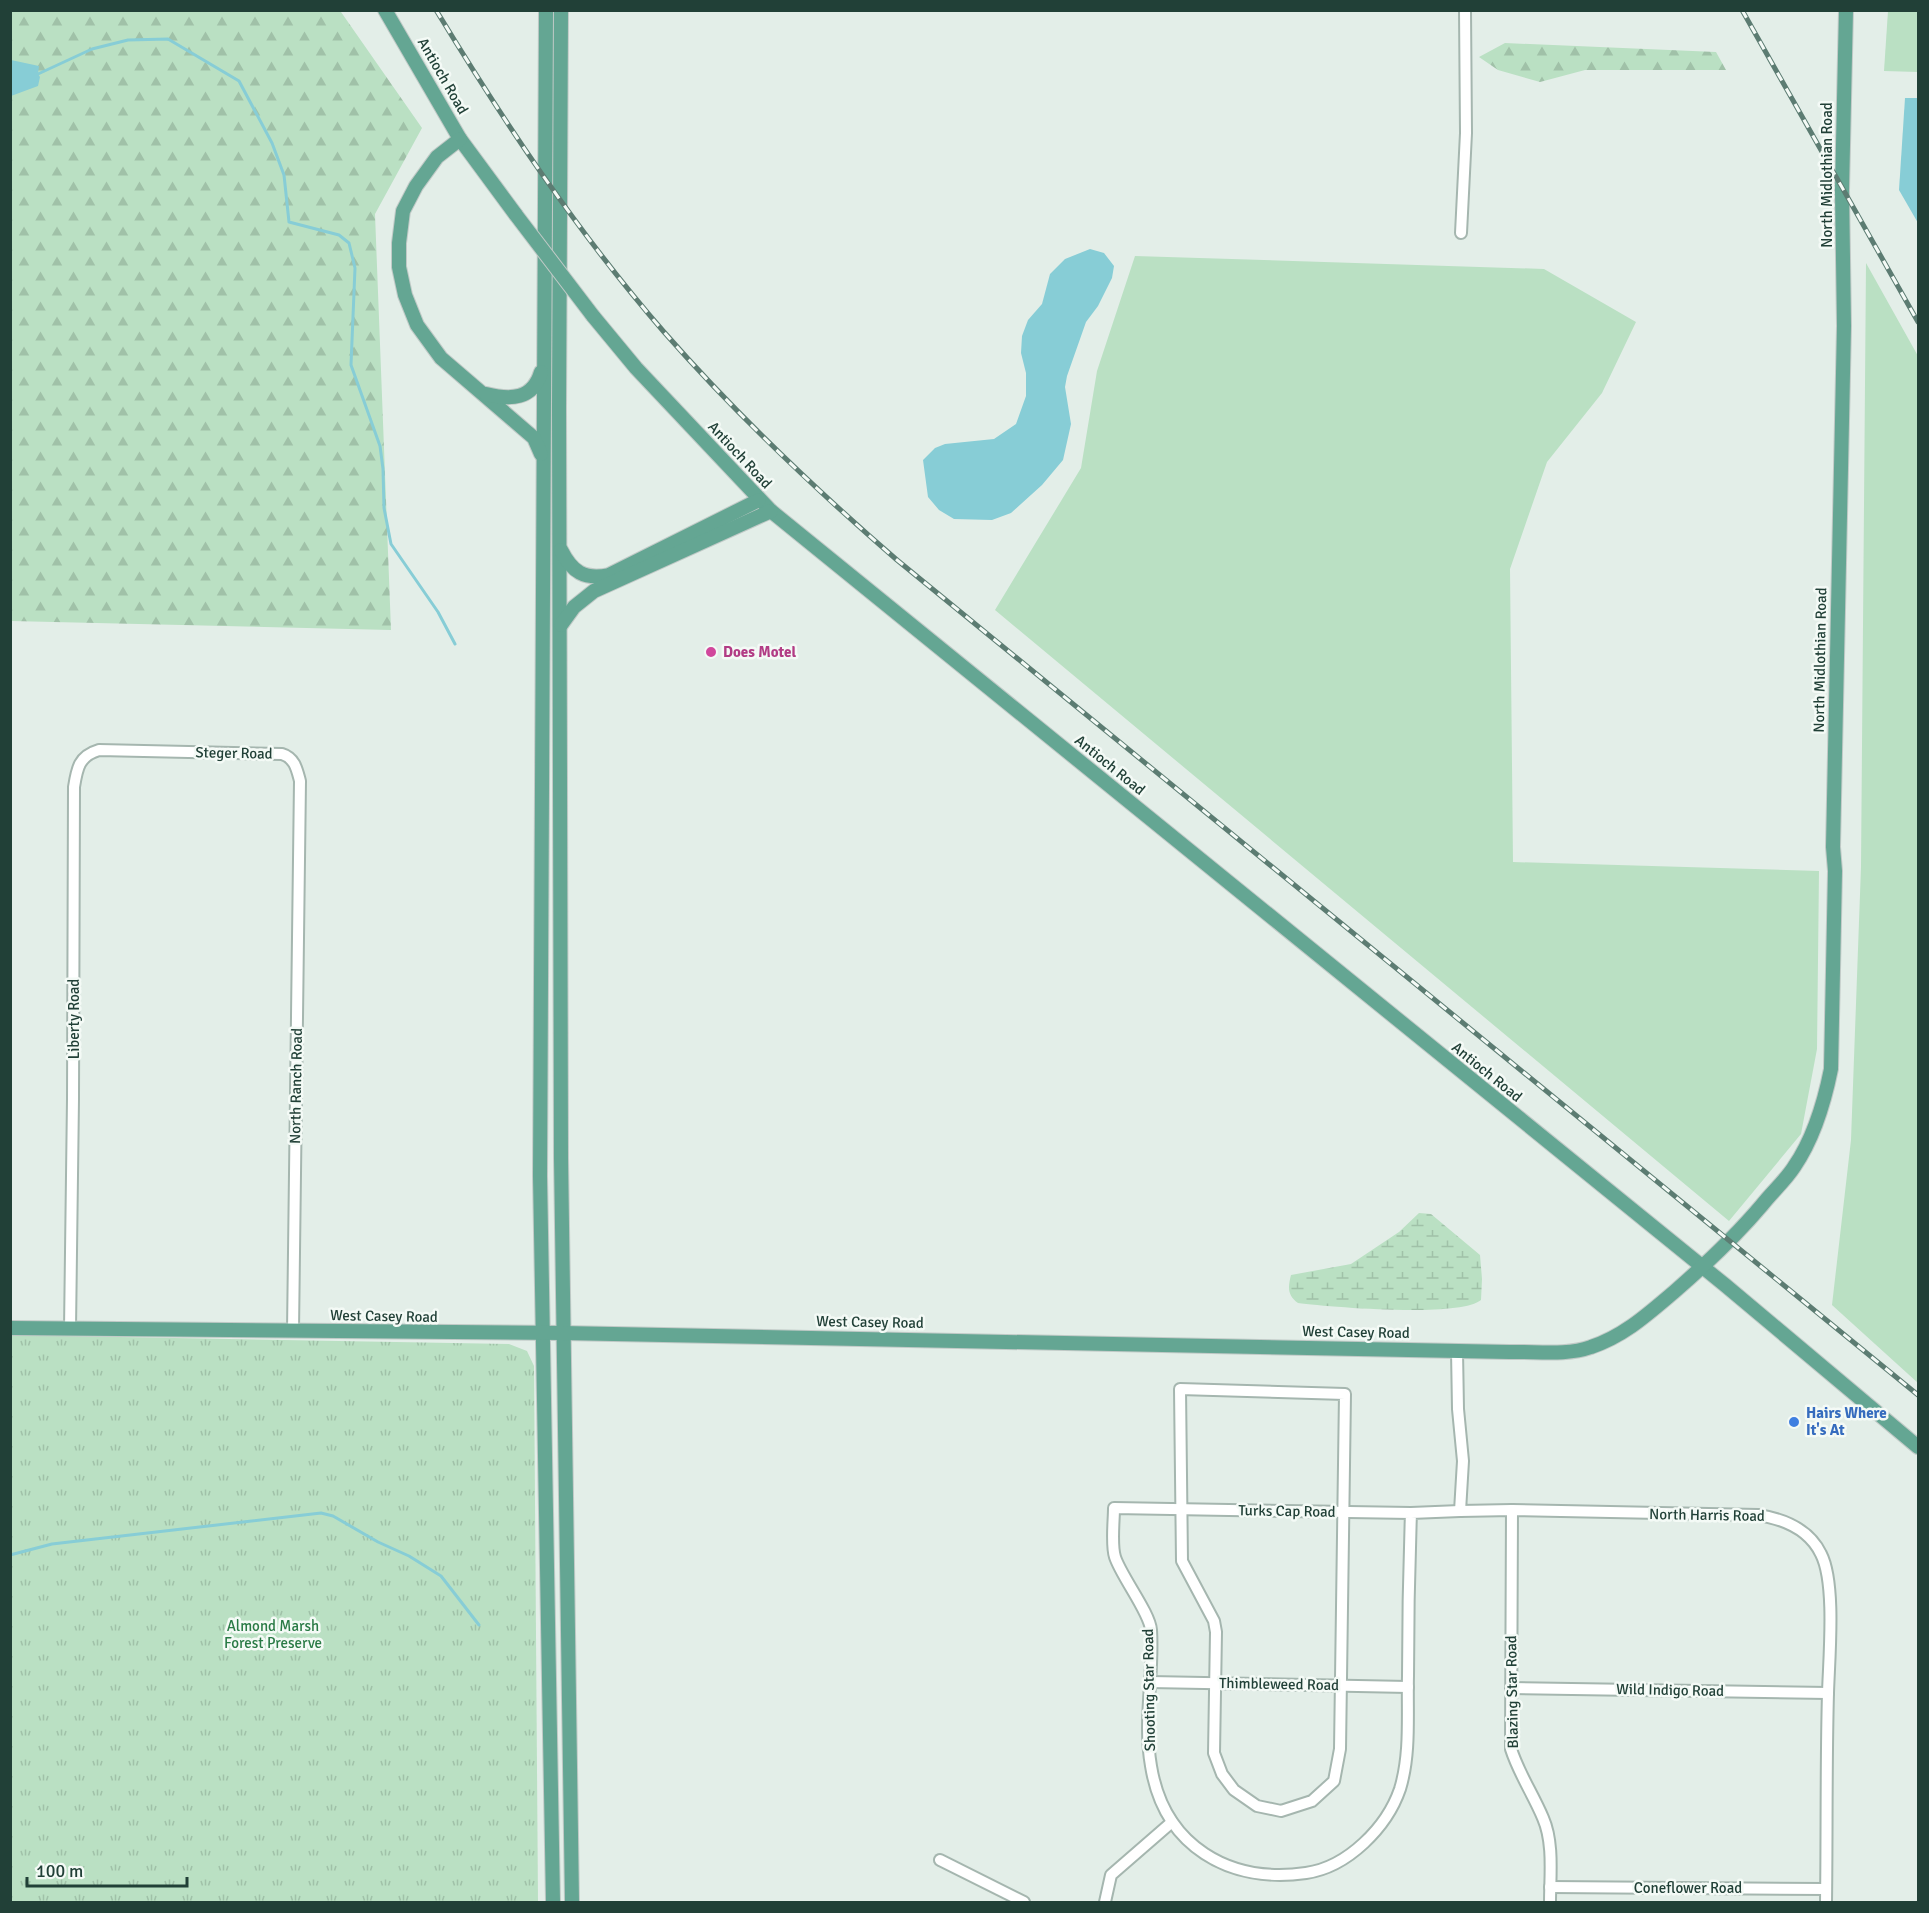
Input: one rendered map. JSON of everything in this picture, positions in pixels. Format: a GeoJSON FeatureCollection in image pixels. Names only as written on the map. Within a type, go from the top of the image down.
{"type":"FeatureCollection","features":[{"type":"Feature","properties":{"kind":"main road","name":"Antioch Road"},"geometry":{"type":"LineString","coordinates":[[385,10],[460,139],[593,316],[636,368],[759,500],[1702,1267],[1918,1447]]}},
{"type":"Feature","properties":{"kind":"main road"},"geometry":{"type":"LineString","coordinates":[[546,10],[540,1176],[553,1902]]}},
{"type":"Feature","properties":{"kind":"main road"},"geometry":{"type":"LineString","coordinates":[[561,10],[560,548],[563,1333],[572,1902]]}},
{"type":"Feature","properties":{"kind":"main road","name":"North Midlothian Road"},"geometry":{"type":"LineString","coordinates":[[1702,1267],[1748,1221],[1794,1167],[1816,1125],[1831,1069],[1835,871],[1833,847],[1844,326],[1842,190],[1846,10]]}},
{"type":"Feature","properties":{"kind":"main road"},"geometry":{"type":"LineString","coordinates":[[460,139],[438,156],[416,186],[403,211],[399,267],[405,295],[417,325],[441,358],[534,438],[543,458]]}},
{"type":"Feature","properties":{"kind":"main road"},"geometry":{"type":"LineString","coordinates":[[482,392],[500,397],[520,396],[538,382],[544,364]]}},
{"type":"Feature","properties":{"kind":"main road"},"geometry":{"type":"LineString","coordinates":[[560,548],[567,563],[581,575],[596,578],[609,575],[759,500]]}},
{"type":"Feature","properties":{"kind":"main road"},"geometry":{"type":"LineString","coordinates":[[561,625],[574,607],[594,591],[771,511]]}},
{"type":"Feature","properties":{"kind":"main road","name":"West Casey Road"},"geometry":{"type":"LineString","coordinates":[[10,1328],[563,1333],[1457,1351],[1574,1351],[1589,1348],[1633,1327],[1702,1267]]}},
{"type":"Feature","properties":{"kind":"street"},"geometry":{"type":"LineString","coordinates":[[1461,232],[1466,133],[1465,10]]}},
{"type":"Feature","properties":{"kind":"street","name":"Liberty Road"},"geometry":{"type":"LineString","coordinates":[[70,1329],[74,1099],[74,787],[81,760],[91,753],[99,750],[127,751]]}},
{"type":"Feature","properties":{"kind":"street","name":"Steger Road"},"geometry":{"type":"LineString","coordinates":[[127,751],[287,755],[296,765],[300,781],[299,841]]}},
{"type":"Feature","properties":{"kind":"street","name":"North Ranch Road"},"geometry":{"type":"LineString","coordinates":[[293,1331],[299,841]]}},
{"type":"Feature","properties":{"kind":"street"},"geometry":{"type":"LineString","coordinates":[[1457,1351],[1458,1409],[1463,1461],[1460,1511]]}},
{"type":"Feature","properties":{"kind":"street"},"geometry":{"type":"LineString","coordinates":[[1180,1389],[1345,1394],[1345,1511],[1340,1749],[1334,1781],[1312,1801],[1281,1811],[1257,1806],[1234,1790],[1222,1774],[1214,1753],[1216,1632],[1214,1621],[1182,1561],[1180,1389]]}},
{"type":"Feature","properties":{"kind":"street","name":"Turks Cap Road"},"geometry":{"type":"LineString","coordinates":[[1114,1508],[1411,1513],[1460,1511]]}},
{"type":"Feature","properties":{"kind":"street","name":"Shooting Star Road"},"geometry":{"type":"LineString","coordinates":[[1114,1508],[1114,1556],[1152,1627],[1150,1764],[1158,1794],[1172,1822],[1189,1841],[1212,1860],[1260,1875],[1291,1875],[1310,1872],[1358,1849],[1378,1828],[1399,1790],[1407,1749],[1411,1513]]}},
{"type":"Feature","properties":{"kind":"street","name":"Blazing Star Road"},"geometry":{"type":"LineString","coordinates":[[1512,1510],[1511,1749],[1516,1765],[1544,1820],[1548,1836],[1550,1902]]}},
{"type":"Feature","properties":{"kind":"street","name":"North Harris Road"},"geometry":{"type":"LineString","coordinates":[[1460,1511],[1742,1514],[1777,1517],[1791,1523],[1810,1538],[1821,1553],[1828,1574],[1826,1902]]}},
{"type":"Feature","properties":{"kind":"street","name":"Thimbleweed Road"},"geometry":{"type":"LineString","coordinates":[[1150,1682],[1408,1687]]}},
{"type":"Feature","properties":{"kind":"street","name":"Wild Indigo Road"},"geometry":{"type":"LineString","coordinates":[[1511,1688],[1828,1693]]}},
{"type":"Feature","properties":{"kind":"street"},"geometry":{"type":"LineString","coordinates":[[1105,1902],[1111,1875],[1172,1822]]}},
{"type":"Feature","properties":{"kind":"street"},"geometry":{"type":"LineString","coordinates":[[940,1860],[1024,1902]]}},
{"type":"Feature","properties":{"kind":"street","name":"Coneflower Road"},"geometry":{"type":"LineString","coordinates":[[1550,1887],[1826,1889]]}},
{"type":"Feature","properties":{"kind":"green space"},"geometry":{"type":"Polygon","coordinates":[[[300,10],[341,12],[422,128],[375,214],[391,630],[11,621],[11,11],[300,10]]]}},
{"type":"Feature","properties":{"kind":"green space"},"geometry":{"type":"Polygon","coordinates":[[[1888,11],[1918,11],[1918,72],[1884,71],[1888,11]]]}},
{"type":"Feature","properties":{"kind":"green space"},"geometry":{"type":"Polygon","coordinates":[[[1505,43],[1716,52],[1726,70],[1585,70],[1540,82],[1498,70],[1479,57],[1505,43]]]}},
{"type":"Feature","properties":{"kind":"green space"},"geometry":{"type":"Polygon","coordinates":[[[1135,256],[1544,269],[1636,322],[1602,393],[1547,462],[1510,569],[1513,862],[1819,871],[1817,1049],[1801,1134],[1729,1221],[995,610],[1081,468],[1097,371],[1135,256]]]}},
{"type":"Feature","properties":{"kind":"green space"},"geometry":{"type":"Polygon","coordinates":[[[1866,263],[1918,356],[1918,1383],[1832,1305],[1851,1140],[1861,867],[1866,263]]]}},
{"type":"Feature","properties":{"kind":"green space"},"geometry":{"type":"Polygon","coordinates":[[[1419,1213],[1431,1214],[1480,1255],[1481,1300],[1448,1309],[1393,1310],[1298,1303],[1290,1294],[1291,1275],[1351,1264],[1399,1232],[1419,1213]]]}},
{"type":"Feature","properties":{"kind":"green space","name":"Almond Marsh Forest Preserve"},"geometry":{"type":"Polygon","coordinates":[[[11,1335],[509,1344],[527,1351],[534,1366],[538,1902],[11,1902],[11,1335]]]}},
{"type":"Feature","properties":{"kind":"water"},"geometry":{"type":"Polygon","coordinates":[[[11,60],[39,66],[38,86],[11,96],[11,60]]]}},
{"type":"Feature","properties":{"kind":"water"},"geometry":{"type":"Polygon","coordinates":[[[1905,98],[1918,98],[1918,223],[1899,190],[1905,98]]]}},
{"type":"Feature","properties":{"kind":"water"},"geometry":{"type":"Polygon","coordinates":[[[1090,249],[1104,253],[1114,266],[1112,278],[1098,306],[1086,322],[1067,376],[1065,387],[1071,424],[1063,460],[1042,485],[1011,513],[992,520],[954,519],[939,510],[928,497],[923,460],[935,448],[945,444],[994,439],[1016,424],[1026,396],[1026,373],[1021,353],[1022,336],[1028,320],[1042,304],[1050,274],[1065,259],[1090,249]]]}},
{"type":"Feature","properties":{"kind":"waterway"},"geometry":{"type":"LineString","coordinates":[[38,74],[92,49],[128,40],[168,39],[239,81],[272,143],[284,175],[289,222],[339,235],[349,243],[355,268],[351,365],[380,446],[384,508],[391,544],[438,612],[455,644]]}},
{"type":"Feature","properties":{"kind":"waterway"},"geometry":{"type":"LineString","coordinates":[[10,1555],[52,1544],[321,1513],[333,1516],[378,1542],[409,1556],[441,1576],[479,1625]]}},
{"type":"Feature","properties":{"kind":"railway"},"geometry":{"type":"LineString","coordinates":[[436,10],[488,94],[543,176],[632,294],[691,362],[806,478],[897,560],[1918,1395]]}},
{"type":"Feature","properties":{"kind":"railway"},"geometry":{"type":"LineString","coordinates":[[1742,10],[1918,322]]}},
{"type":"Feature","properties":{"kind":"place","name":"Does Motel"},"geometry":{"type":"Point","coordinates":[711,652]}},
{"type":"Feature","properties":{"kind":"place","name":"Hairs Where It's At"},"geometry":{"type":"Point","coordinates":[1794,1422]}}]}
